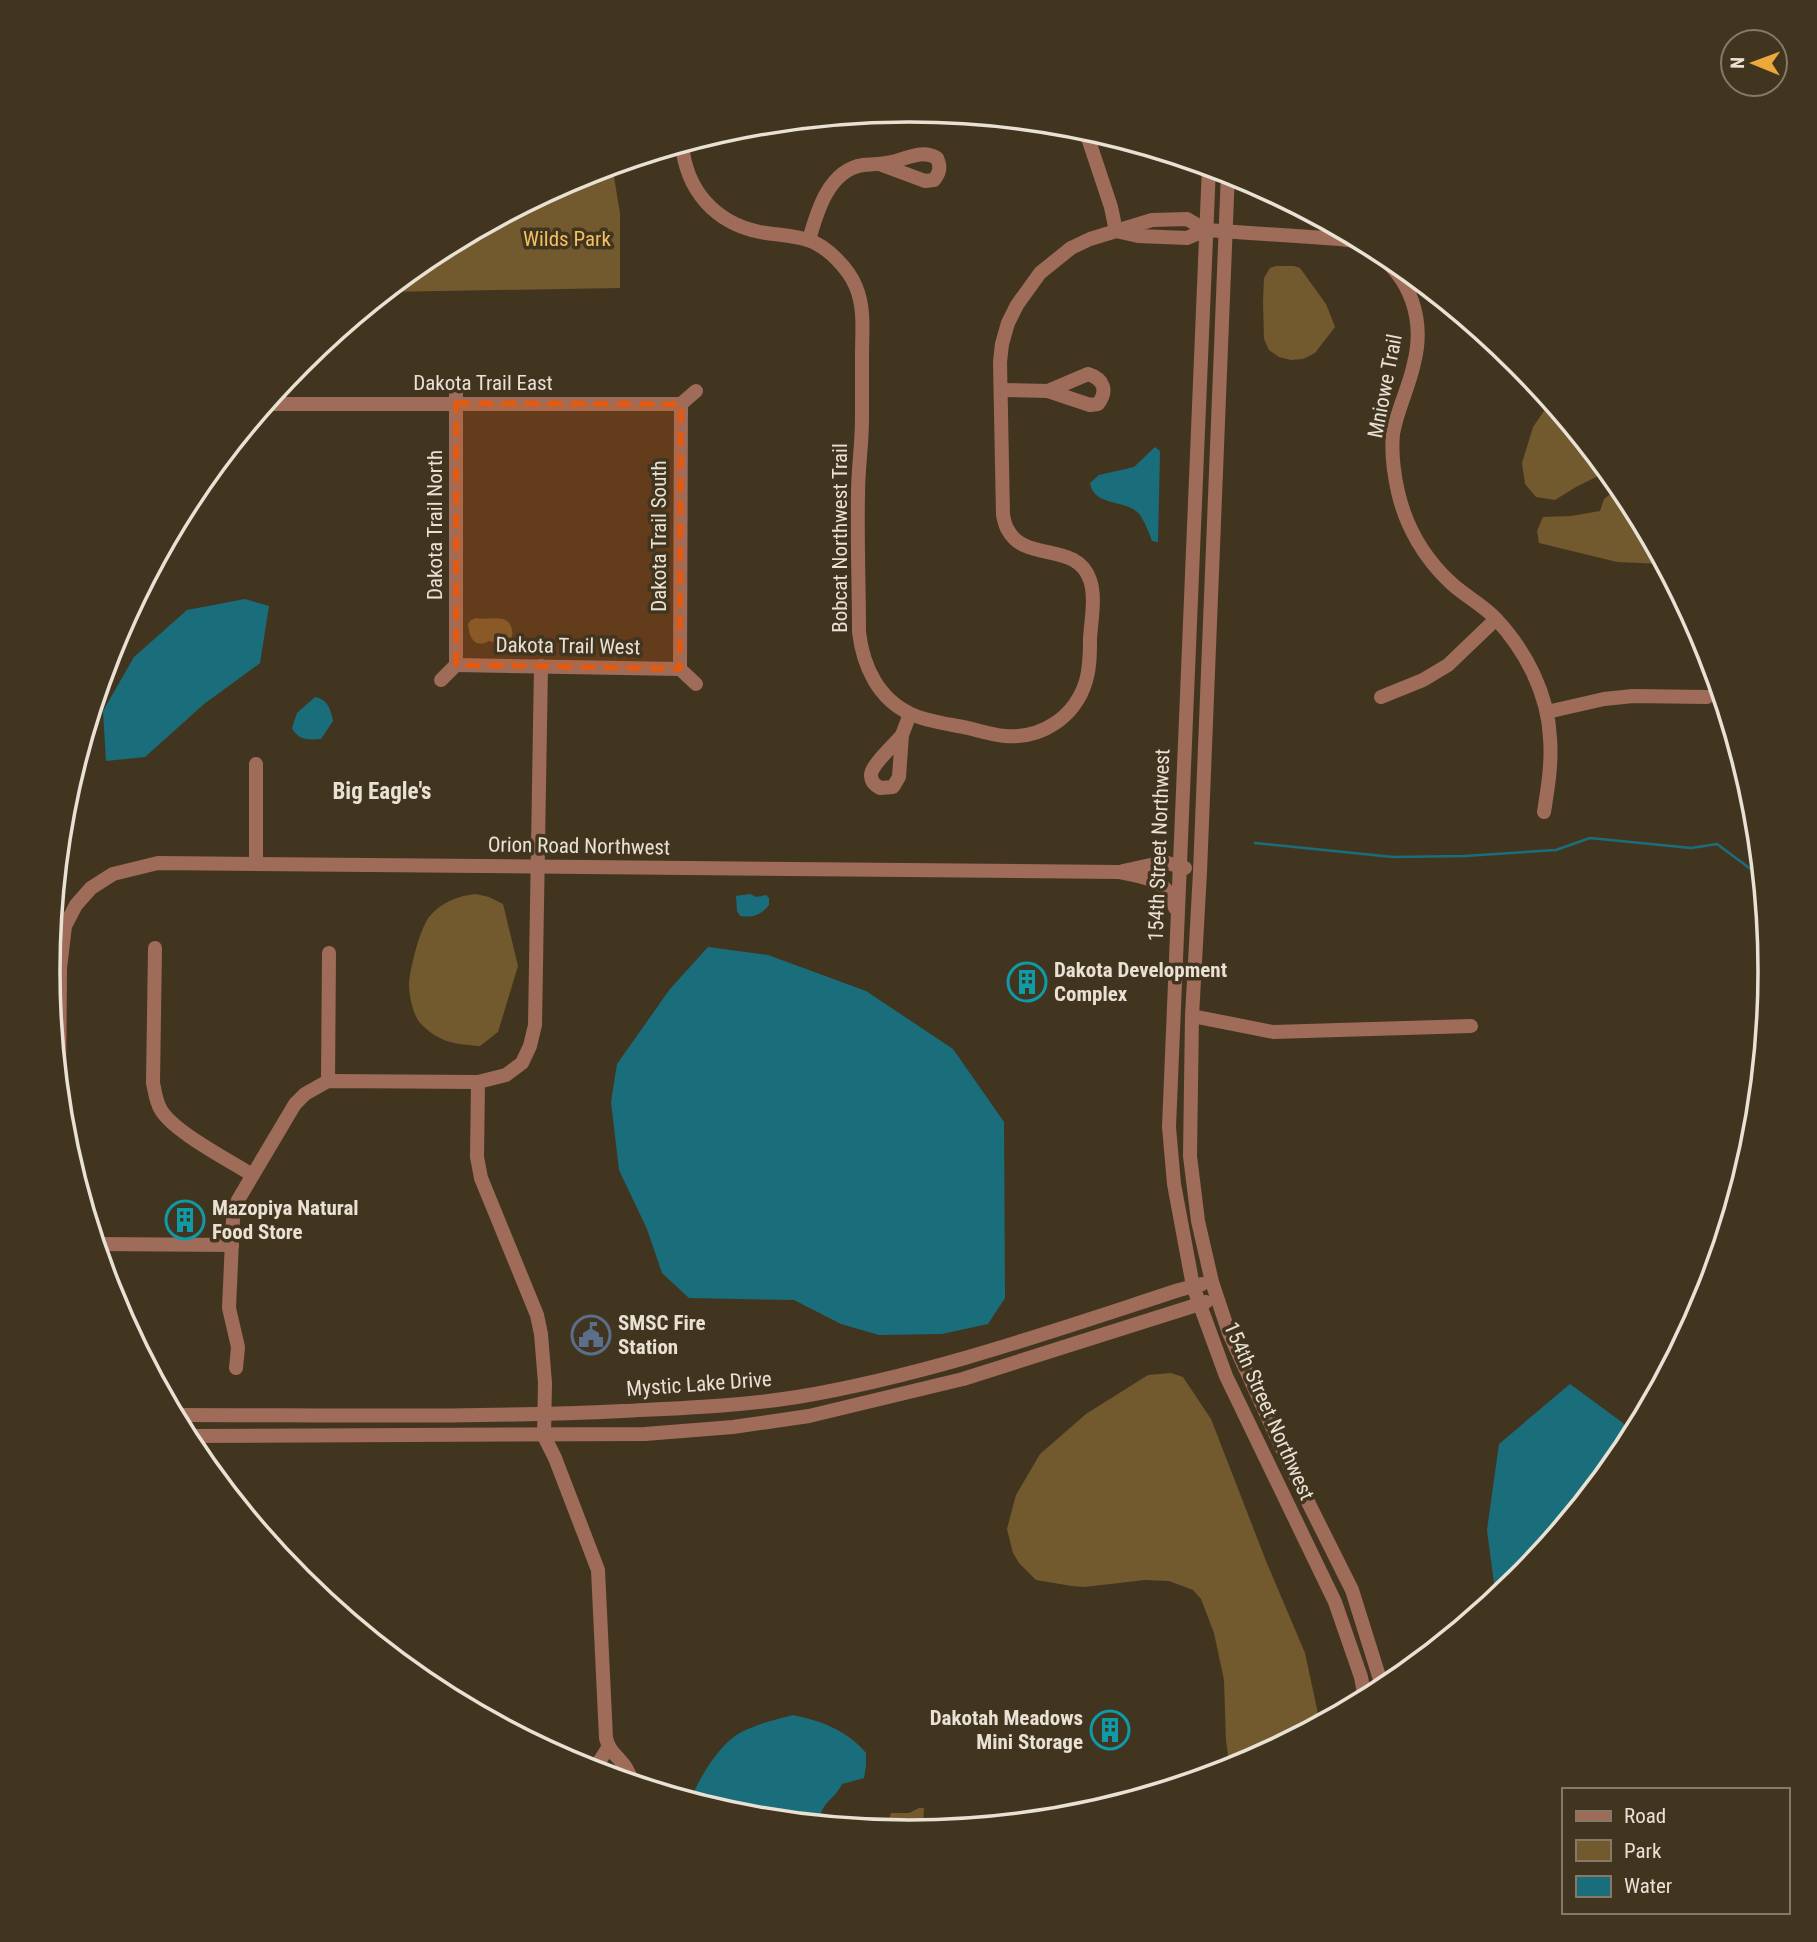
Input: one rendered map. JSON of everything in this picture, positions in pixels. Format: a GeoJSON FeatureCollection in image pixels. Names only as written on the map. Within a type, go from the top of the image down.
{"type":"FeatureCollection","features":[{"type":"Feature","properties":{"kind":"street"},"geometry":{"type":"LineString","coordinates":[[1089,142],[1116,230]]}},
{"type":"Feature","properties":{"kind":"street","name":"Bobcat Northwest Trail"},"geometry":{"type":"LineString","coordinates":[[683,153],[694,186],[711,208],[726,220],[747,229],[809,240],[838,260],[856,286],[863,326],[858,494],[859,632],[867,670],[878,687],[910,713],[1004,736],[1040,732],[1071,711],[1082,694],[1089,661],[1092,593],[1090,580],[1083,567],[1071,557],[1028,548],[1008,530],[1003,515],[1000,362],[1008,323],[1028,288],[1046,267],[1071,248],[1090,239],[1152,220],[1187,219],[1206,230],[1225,231]]}},
{"type":"Feature","properties":{"kind":"street"},"geometry":{"type":"LineString","coordinates":[[809,240],[832,184],[847,171],[862,165],[882,165]]}},
{"type":"Feature","properties":{"kind":"street","name":"154th Street Northwest"},"geometry":{"type":"LineString","coordinates":[[1208,178],[1169,1127],[1174,1184],[1193,1286],[1226,1376],[1335,1602],[1363,1688]]}},
{"type":"Feature","properties":{"kind":"street","name":"154th Street Northwest"},"geometry":{"type":"LineString","coordinates":[[1227,185],[1192,1016],[1189,1156],[1198,1221],[1212,1282],[1229,1333],[1290,1468],[1352,1590],[1379,1677]]}},
{"type":"Feature","properties":{"kind":"street","name":"Mniowe Trail"},"geometry":{"type":"LineString","coordinates":[[1225,231],[1338,239]]}},
{"type":"Feature","properties":{"kind":"street","name":"Mniowe Trail"},"geometry":{"type":"LineString","coordinates":[[1403,282],[1415,307],[1418,325],[1414,365],[1397,411],[1393,438],[1393,464],[1404,513],[1417,541],[1434,564],[1451,582],[1496,619],[1530,665],[1547,712],[1550,738],[1545,812]]}},
{"type":"Feature","properties":{"kind":"street","name":"Dakota Trail North"},"geometry":{"type":"LineString","coordinates":[[456,384],[456,665]]}},
{"type":"Feature","properties":{"kind":"street"},"geometry":{"type":"LineString","coordinates":[[1001,390],[1048,391]]}},
{"type":"Feature","properties":{"kind":"street"},"geometry":{"type":"LineString","coordinates":[[681,404],[696,391]]}},
{"type":"Feature","properties":{"kind":"street","name":"Dakota Trail East"},"geometry":{"type":"LineString","coordinates":[[277,404],[681,404]]}},
{"type":"Feature","properties":{"kind":"street","name":"Dakota Trail South"},"geometry":{"type":"LineString","coordinates":[[680,668],[681,404]]}},
{"type":"Feature","properties":{"kind":"street"},"geometry":{"type":"LineString","coordinates":[[1381,697],[1423,681],[1448,665],[1496,619]]}},
{"type":"Feature","properties":{"kind":"street"},"geometry":{"type":"LineString","coordinates":[[441,680],[456,665]]}},
{"type":"Feature","properties":{"kind":"street","name":"Dakota Trail West"},"geometry":{"type":"LineString","coordinates":[[456,665],[680,668]]}},
{"type":"Feature","properties":{"kind":"street"},"geometry":{"type":"LineString","coordinates":[[236,1368],[238,1347],[229,1308],[233,1219],[238,1200],[295,1104],[305,1094],[328,1082],[478,1082],[506,1075],[522,1063],[530,1046],[535,1025],[541,666]]}},
{"type":"Feature","properties":{"kind":"street"},"geometry":{"type":"LineString","coordinates":[[680,668],[695,684]]}},
{"type":"Feature","properties":{"kind":"street"},"geometry":{"type":"LineString","coordinates":[[1547,712],[1604,699],[1633,696],[1707,697]]}},
{"type":"Feature","properties":{"kind":"street"},"geometry":{"type":"LineString","coordinates":[[902,735],[910,713]]}},
{"type":"Feature","properties":{"kind":"street"},"geometry":{"type":"LineString","coordinates":[[256,764],[256,863]]}},
{"type":"Feature","properties":{"kind":"street","name":"Orion Road Northwest"},"geometry":{"type":"LineString","coordinates":[[1119,872],[1164,862],[1200,872]]}},
{"type":"Feature","properties":{"kind":"street","name":"Orion Road Northwest"},"geometry":{"type":"LineString","coordinates":[[60,967],[65,926],[76,905],[91,888],[113,874],[158,863],[1119,872],[1150,879],[1163,886],[1172,894],[1178,919]]}},
{"type":"Feature","properties":{"kind":"street"},"geometry":{"type":"LineString","coordinates":[[155,947],[155,1096],[172,1125],[252,1175]]}},
{"type":"Feature","properties":{"kind":"street"},"geometry":{"type":"LineString","coordinates":[[328,1082],[329,953]]}},
{"type":"Feature","properties":{"kind":"street"},"geometry":{"type":"LineString","coordinates":[[1192,1016],[1273,1032],[1471,1026]]}},
{"type":"Feature","properties":{"kind":"street"},"geometry":{"type":"LineString","coordinates":[[478,1082],[477,1157],[481,1178],[537,1315],[545,1382],[544,1436],[598,1570],[606,1738],[608,1748],[629,1772]]}},
{"type":"Feature","properties":{"kind":"street"},"geometry":{"type":"LineString","coordinates":[[105,1244],[232,1245]]}},
{"type":"Feature","properties":{"kind":"street","name":"Mystic Lake Drive"},"geometry":{"type":"LineString","coordinates":[[186,1415],[544,1415],[715,1406],[795,1397],[883,1380],[1003,1348],[1212,1282]]}},
{"type":"Feature","properties":{"kind":"street","name":"Mystic Lake Drive"},"geometry":{"type":"LineString","coordinates":[[199,1436],[544,1436],[645,1434],[733,1427],[809,1416],[963,1379],[1217,1299]]}},
{"type":"Feature","properties":{"kind":"street"},"geometry":{"type":"LineString","coordinates":[[599,1761],[608,1748]]}},
{"type":"Feature","properties":{"kind":"highlighted area"},"geometry":{"type":"Polygon","coordinates":[[[456,403],[681,404],[680,669],[456,665],[456,403]]]}},
{"type":"Feature","properties":{"kind":"green space","name":"Wilds Park"},"geometry":{"type":"Polygon","coordinates":[[[614,176],[620,213],[620,288],[399,292],[484,236],[533,210],[614,176]]]}},
{"type":"Feature","properties":{"kind":"green space"},"geometry":{"type":"Polygon","coordinates":[[[1270,268],[1300,268],[1326,304],[1335,327],[1315,353],[1303,359],[1279,357],[1269,350],[1264,339],[1264,278],[1270,268]]]}},
{"type":"Feature","properties":{"kind":"green space"},"geometry":{"type":"Polygon","coordinates":[[[1545,409],[1598,476],[1555,500],[1536,497],[1525,484],[1522,463],[1533,427],[1545,409]]]}},
{"type":"Feature","properties":{"kind":"green space"},"geometry":{"type":"Polygon","coordinates":[[[1610,494],[1653,564],[1617,562],[1539,543],[1537,531],[1543,517],[1600,511],[1604,499],[1610,494]]]}},
{"type":"Feature","properties":{"kind":"green space"},"geometry":{"type":"Polygon","coordinates":[[[476,618],[507,621],[512,630],[509,643],[506,646],[489,641],[476,643],[471,637],[468,624],[476,618]]]}},
{"type":"Feature","properties":{"kind":"green space"},"geometry":{"type":"Polygon","coordinates":[[[476,894],[503,904],[518,966],[498,1032],[480,1046],[448,1041],[421,1024],[416,1016],[409,984],[416,949],[429,917],[450,901],[476,894]]]}},
{"type":"Feature","properties":{"kind":"green space"},"geometry":{"type":"Polygon","coordinates":[[[1171,1373],[1183,1377],[1211,1419],[1305,1653],[1318,1714],[1228,1757],[1224,1680],[1214,1633],[1201,1599],[1193,1590],[1169,1581],[1145,1580],[1084,1587],[1036,1580],[1013,1553],[1007,1529],[1016,1495],[1040,1454],[1086,1414],[1148,1375],[1171,1373]]]}},
{"type":"Feature","properties":{"kind":"green space"},"geometry":{"type":"Polygon","coordinates":[[[924,1808],[924,1819],[889,1819],[891,1813],[909,1813],[924,1808]]]}},
{"type":"Feature","properties":{"kind":"water"},"geometry":{"type":"Polygon","coordinates":[[[1155,447],[1160,451],[1158,542],[1152,541],[1140,515],[1127,506],[1104,500],[1093,491],[1090,483],[1099,475],[1134,467],[1155,447]]]}},
{"type":"Feature","properties":{"kind":"water"},"geometry":{"type":"Polygon","coordinates":[[[245,599],[269,606],[260,663],[204,704],[145,757],[106,761],[103,711],[134,657],[187,610],[245,599]]]}},
{"type":"Feature","properties":{"kind":"water"},"geometry":{"type":"Polygon","coordinates":[[[315,697],[328,705],[333,721],[321,739],[304,738],[297,735],[292,728],[297,713],[315,697]]]}},
{"type":"Feature","properties":{"kind":"water"},"geometry":{"type":"Polygon","coordinates":[[[750,894],[756,897],[766,895],[769,905],[756,915],[740,916],[736,896],[750,894]]]}},
{"type":"Feature","properties":{"kind":"water"},"geometry":{"type":"Polygon","coordinates":[[[708,947],[768,955],[866,991],[953,1049],[1004,1122],[1005,1298],[988,1324],[942,1334],[879,1335],[841,1324],[794,1300],[689,1298],[662,1273],[647,1229],[619,1170],[611,1102],[617,1064],[670,989],[708,947]]]}},
{"type":"Feature","properties":{"kind":"water"},"geometry":{"type":"Polygon","coordinates":[[[1570,1384],[1625,1426],[1582,1488],[1547,1531],[1494,1585],[1487,1530],[1499,1444],[1570,1384]]]}},
{"type":"Feature","properties":{"kind":"water"},"geometry":{"type":"Polygon","coordinates":[[[793,1715],[833,1728],[851,1738],[866,1753],[864,1778],[842,1784],[825,1805],[821,1815],[743,1804],[694,1792],[703,1774],[728,1742],[755,1726],[793,1715]]]}},
{"type":"Feature","properties":{"kind":"waterway"},"geometry":{"type":"LineString","coordinates":[[1255,843],[1393,857],[1556,850],[1590,838],[1691,848],[1717,844],[1751,869]]}},
{"type":"Feature","properties":{"kind":"place","name":"Dakota Development Complex"},"geometry":{"type":"Point","coordinates":[1027,982]}},
{"type":"Feature","properties":{"kind":"place","name":"Mazopiya Natural Food Store"},"geometry":{"type":"Point","coordinates":[185,1220]}},
{"type":"Feature","properties":{"kind":"place","name":"SMSC Fire Station"},"geometry":{"type":"Point","coordinates":[591,1335]}},
{"type":"Feature","properties":{"kind":"place","name":"Dakotah Meadows Mini Storage"},"geometry":{"type":"Point","coordinates":[1110,1730]}},
{"type":"Feature","properties":{"kind":"district","name":"Big Eagle's"},"geometry":{"type":"Point","coordinates":[382,791]}}]}
